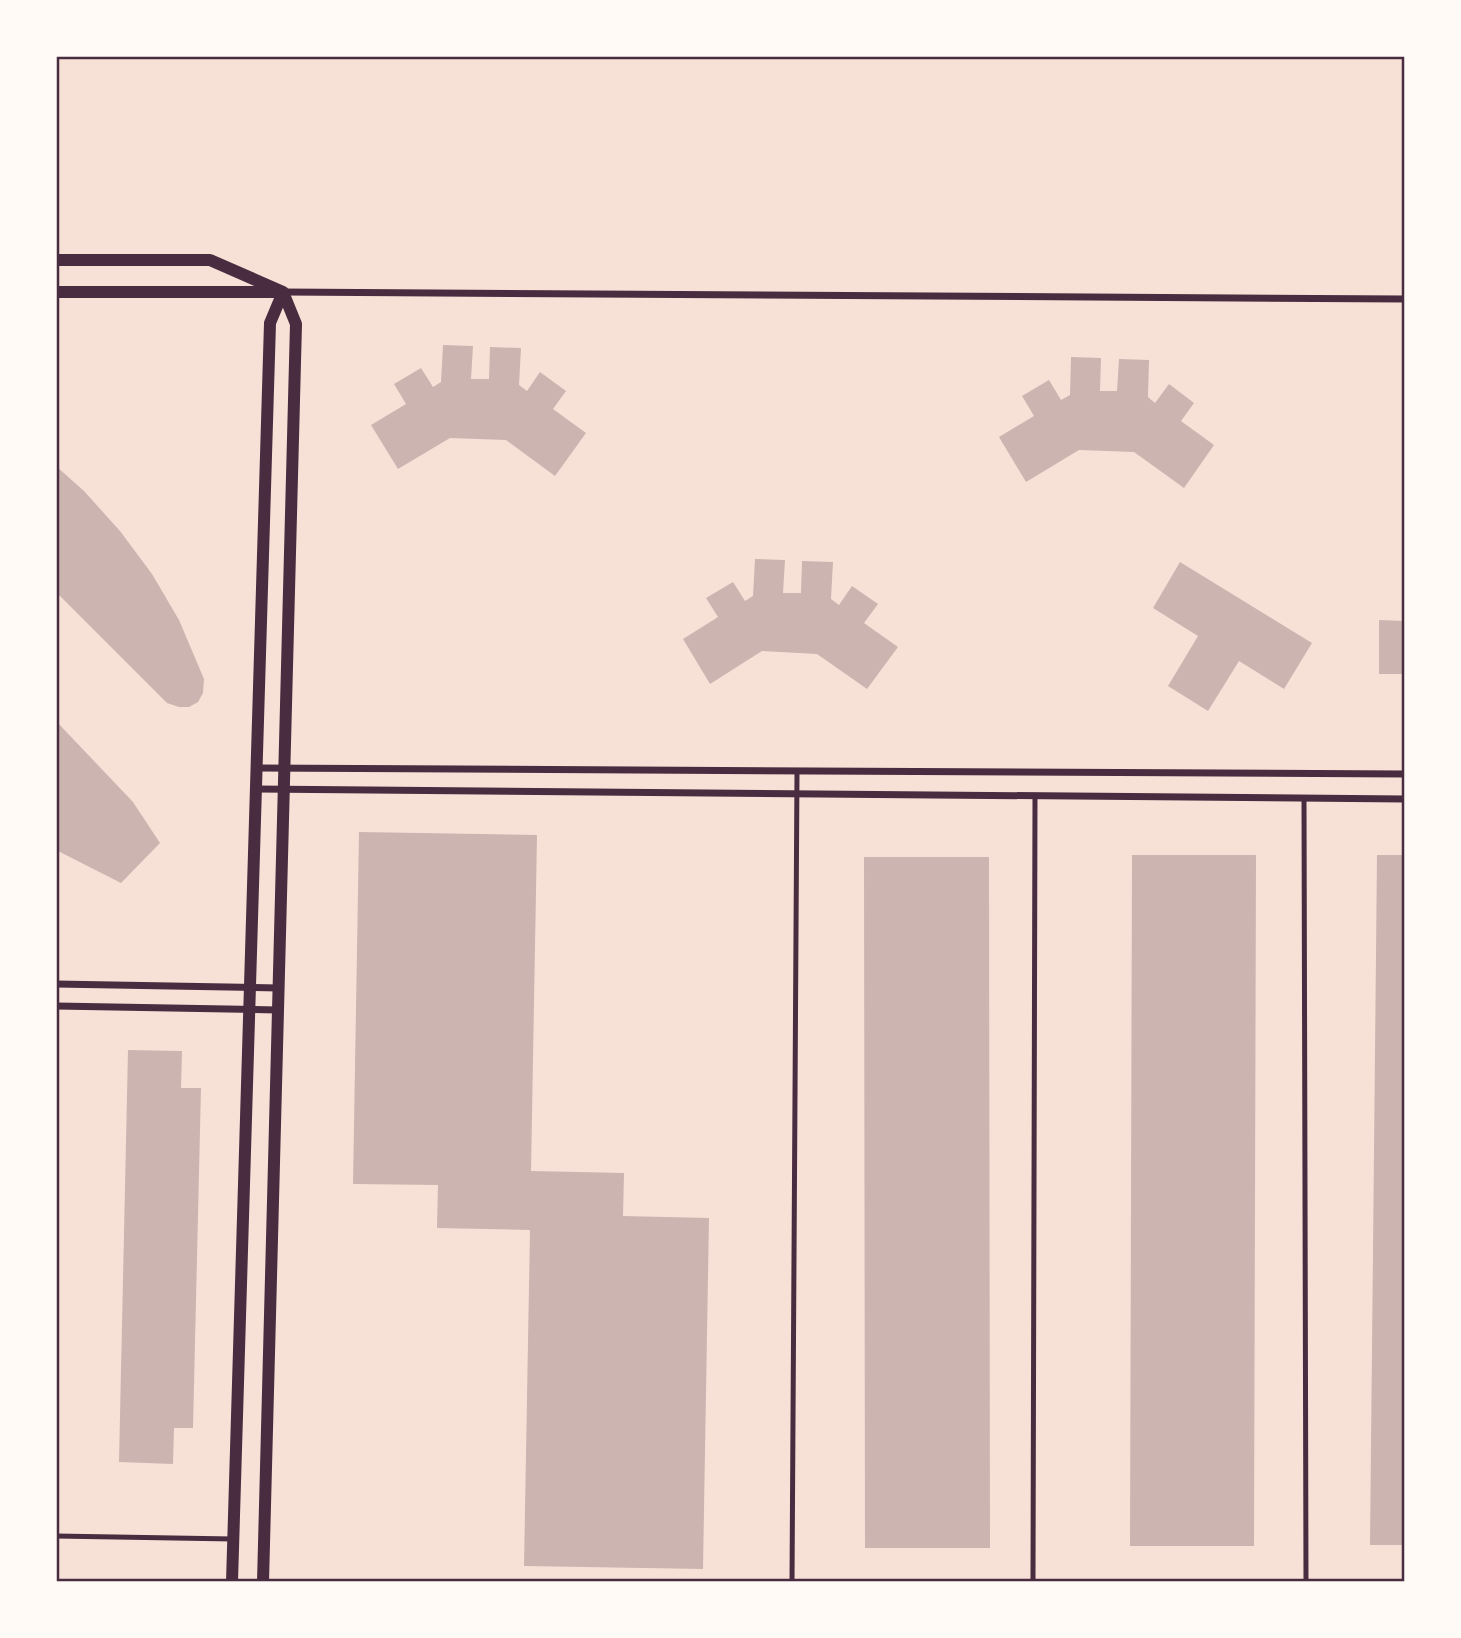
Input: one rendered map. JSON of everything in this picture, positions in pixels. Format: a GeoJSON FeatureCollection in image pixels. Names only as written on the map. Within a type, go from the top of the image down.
{"type":"FeatureCollection","features":[{"type":"Feature","properties":{"kind":"street"},"geometry":{"type":"LineString","coordinates":[[56,260],[210,260],[282,292],[296,324],[263,1582]]}},
{"type":"Feature","properties":{"kind":"street"},"geometry":{"type":"LineString","coordinates":[[56,292],[1405,299]]}},
{"type":"Feature","properties":{"kind":"street"},"geometry":{"type":"LineString","coordinates":[[232,1582],[270,323],[282,292]]}},
{"type":"Feature","properties":{"kind":"street"},"geometry":{"type":"LineString","coordinates":[[257,768],[1405,774]]}},
{"type":"Feature","properties":{"kind":"street"},"geometry":{"type":"LineString","coordinates":[[257,789],[1405,799]]}},
{"type":"Feature","properties":{"kind":"street"},"geometry":{"type":"LineString","coordinates":[[56,984],[279,988]]}},
{"type":"Feature","properties":{"kind":"street"},"geometry":{"type":"LineString","coordinates":[[56,1006],[278,1010]]}},
{"type":"Feature","properties":{"kind":"lane"},"geometry":{"type":"LineString","coordinates":[[792,1582],[797,771]]}},
{"type":"Feature","properties":{"kind":"lane"},"geometry":{"type":"LineString","coordinates":[[1033,1582],[1035,796]]}},
{"type":"Feature","properties":{"kind":"lane"},"geometry":{"type":"LineString","coordinates":[[1304,799],[1306,1582]]}},
{"type":"Feature","properties":{"kind":"lane"},"geometry":{"type":"LineString","coordinates":[[56,1536],[233,1539]]}},
{"type":"Feature","properties":{"kind":"building"},"geometry":{"type":"Polygon","coordinates":[[[443,345],[473,346],[471,379],[489,379],[490,347],[521,348],[519,385],[527,391],[540,372],[566,391],[553,409],[586,433],[555,476],[506,440],[450,438],[398,469],[371,425],[406,404],[394,384],[421,368],[433,387],[441,382],[443,345]]]}},
{"type":"Feature","properties":{"kind":"building"},"geometry":{"type":"Polygon","coordinates":[[[1071,357],[1101,358],[1100,391],[1117,391],[1119,359],[1149,360],[1148,397],[1155,403],[1169,384],[1194,403],[1181,421],[1214,445],[1184,488],[1134,452],[1079,450],[1026,482],[999,437],[1034,416],[1022,396],[1049,380],[1061,400],[1070,395],[1071,357]]]}},
{"type":"Feature","properties":{"kind":"building"},"geometry":{"type":"Polygon","coordinates":[[[56,466],[84,491],[120,531],[152,574],[179,620],[204,679],[203,693],[198,702],[189,707],[167,703],[56,592],[56,466]]]}},
{"type":"Feature","properties":{"kind":"building"},"geometry":{"type":"Polygon","coordinates":[[[755,559],[785,560],[783,593],[801,593],[802,561],[833,562],[831,599],[839,605],[852,586],[878,604],[864,623],[898,647],[867,689],[817,654],[762,651],[710,684],[683,639],[718,617],[706,598],[733,582],[745,601],[753,596],[755,559]]]}},
{"type":"Feature","properties":{"kind":"building"},"geometry":{"type":"Polygon","coordinates":[[[1180,562],[1312,643],[1284,689],[1239,661],[1208,711],[1168,686],[1198,636],[1153,608],[1180,562]]]}},
{"type":"Feature","properties":{"kind":"building"},"geometry":{"type":"Polygon","coordinates":[[[1379,620],[1405,621],[1405,674],[1379,674],[1379,620]]]}},
{"type":"Feature","properties":{"kind":"building"},"geometry":{"type":"Polygon","coordinates":[[[56,721],[133,802],[160,843],[121,883],[56,850],[56,721]]]}},
{"type":"Feature","properties":{"kind":"building"},"geometry":{"type":"Polygon","coordinates":[[[359,832],[537,835],[531,1171],[624,1173],[623,1216],[709,1218],[703,1569],[524,1566],[530,1230],[437,1228],[438,1185],[353,1184],[359,832]]]}},
{"type":"Feature","properties":{"kind":"building"},"geometry":{"type":"Polygon","coordinates":[[[1132,855],[1256,855],[1254,1546],[1130,1546],[1132,855]]]}},
{"type":"Feature","properties":{"kind":"building"},"geometry":{"type":"Polygon","coordinates":[[[1377,855],[1405,855],[1405,1545],[1370,1545],[1377,855]]]}},
{"type":"Feature","properties":{"kind":"building"},"geometry":{"type":"Polygon","coordinates":[[[864,857],[989,857],[990,1548],[865,1548],[864,857]]]}},
{"type":"Feature","properties":{"kind":"building"},"geometry":{"type":"Polygon","coordinates":[[[128,1050],[182,1051],[181,1088],[201,1088],[193,1428],[174,1428],[173,1464],[119,1462],[128,1050]]]}}]}
